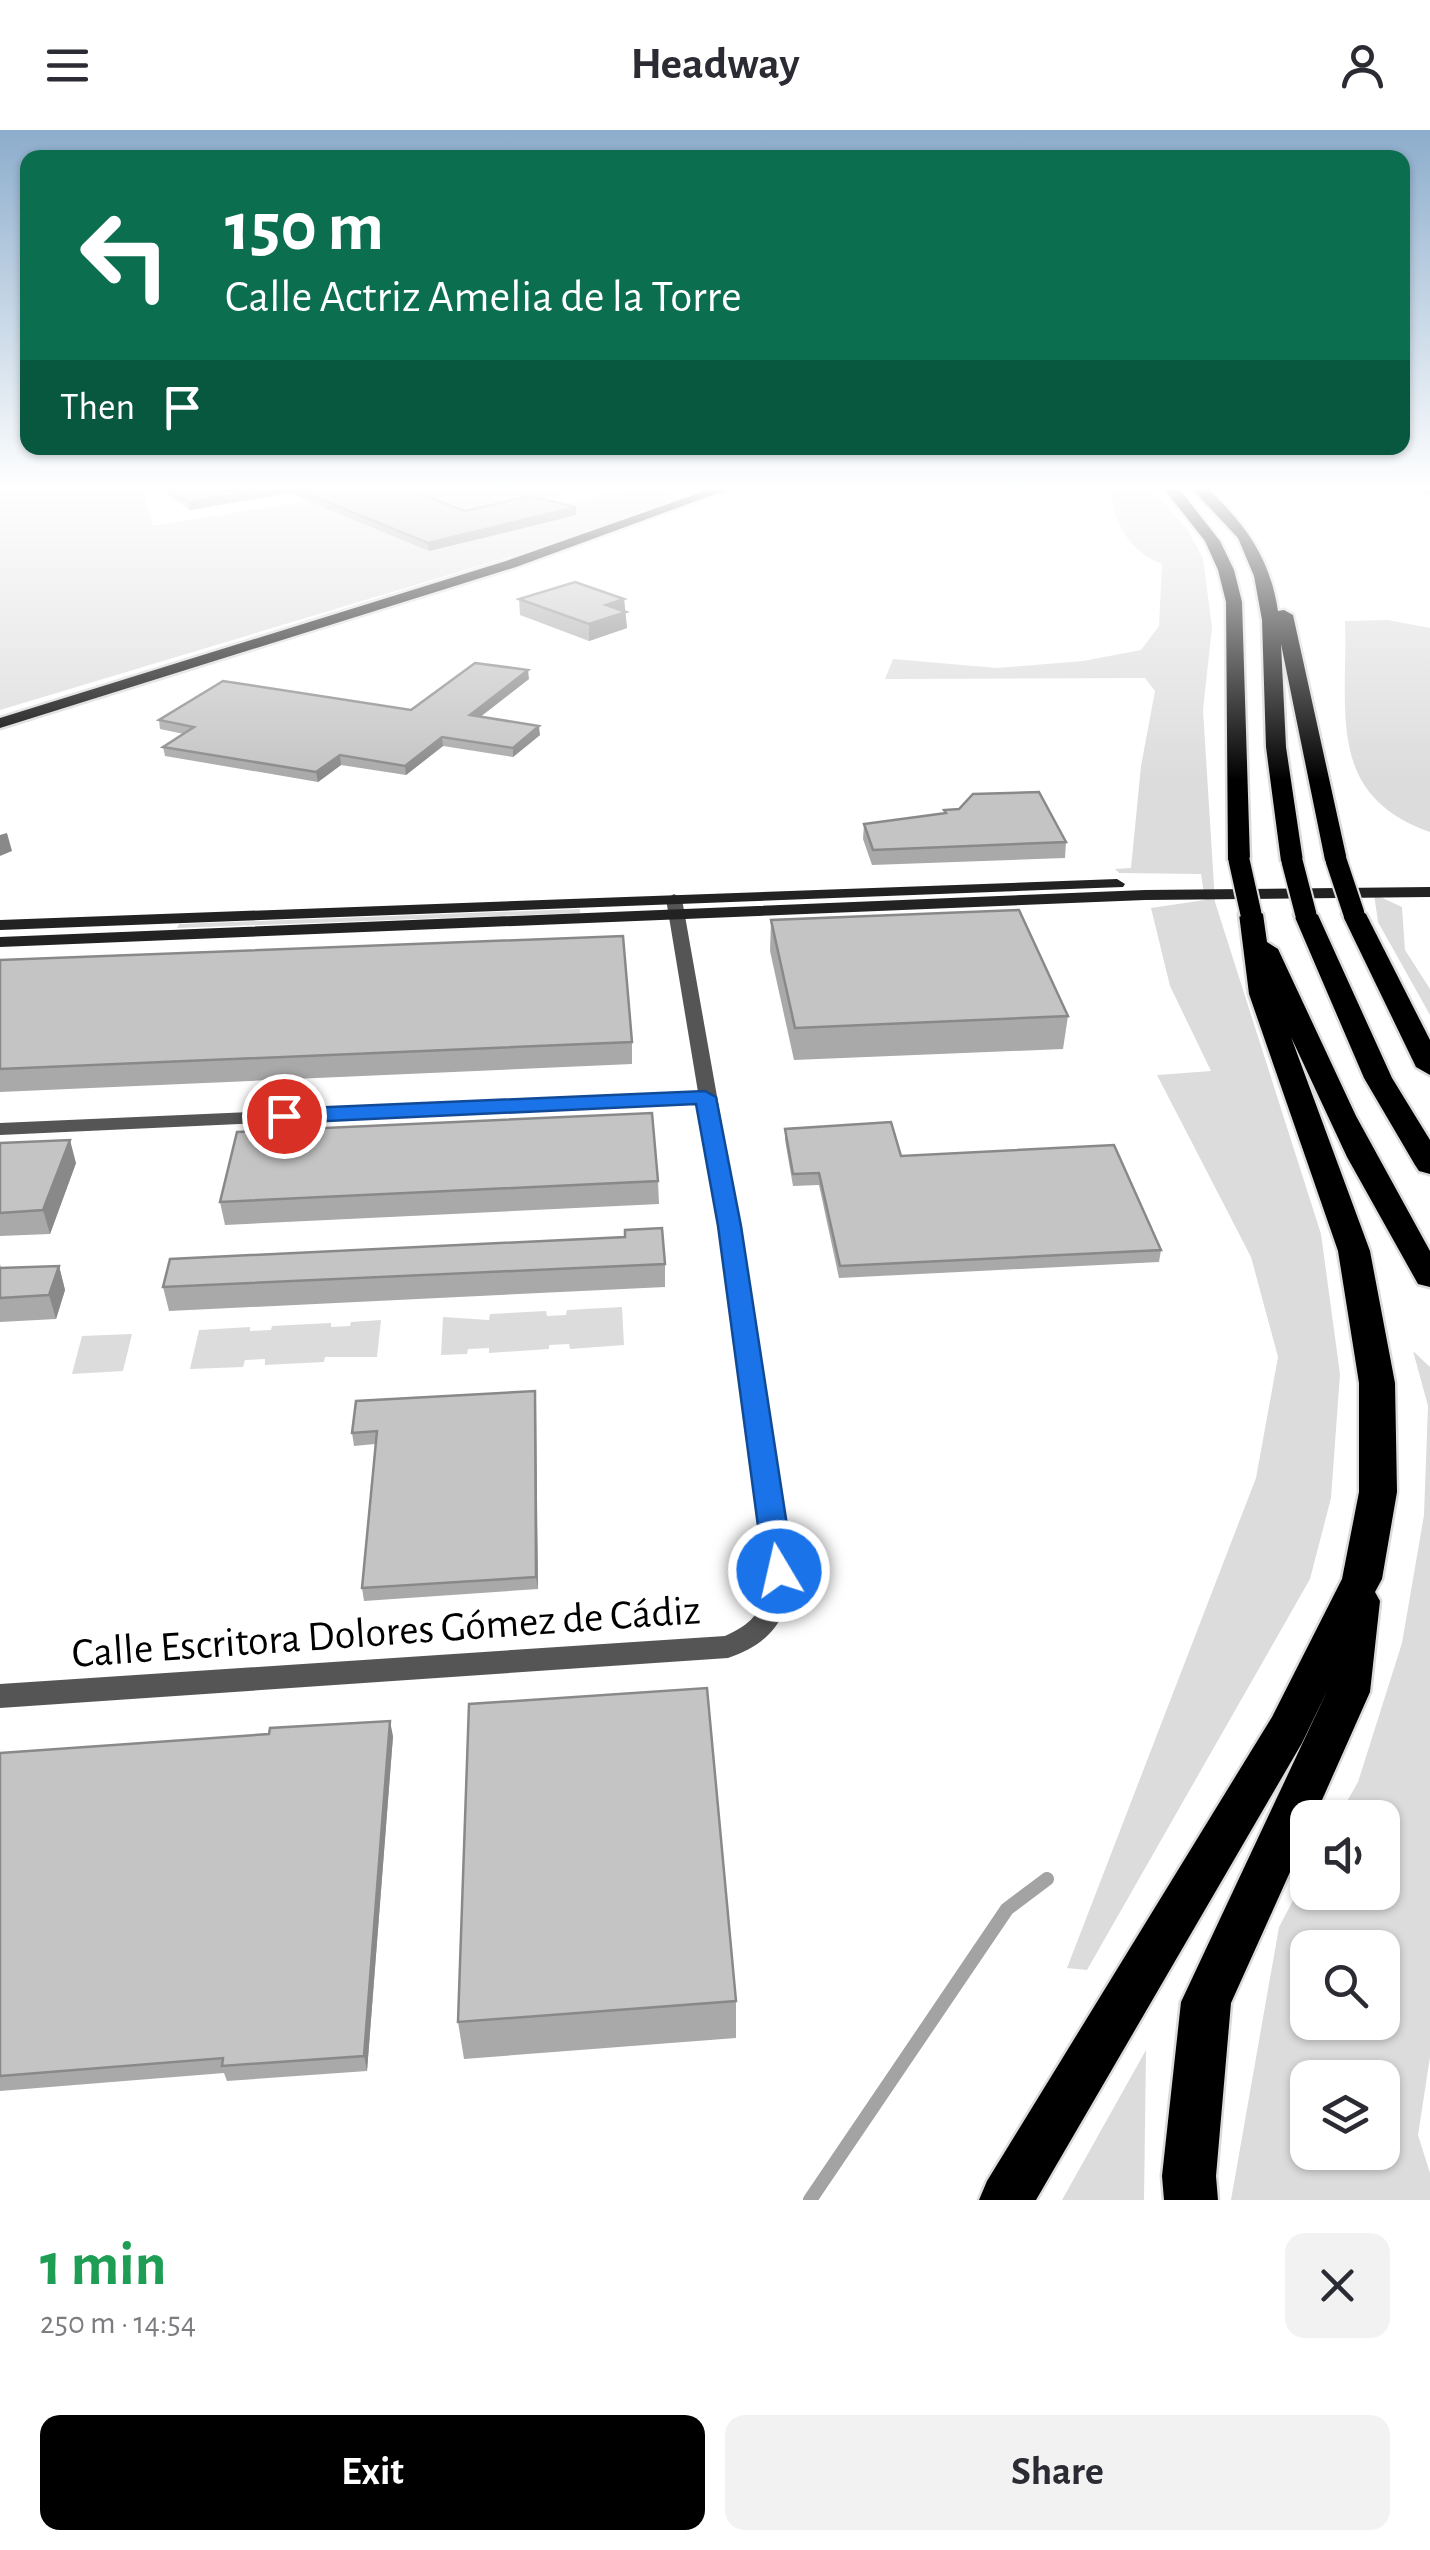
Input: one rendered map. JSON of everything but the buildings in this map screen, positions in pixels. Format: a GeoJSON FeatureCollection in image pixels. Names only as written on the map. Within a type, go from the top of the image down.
{"type":"FeatureCollection","features":[{"type":"Feature","properties":{"kind":"highway"},"geometry":{"type":"LineString","coordinates":[[1190,2200],[1206,2002],[1349,1692],[1362,1578],[1378,1492],[1377,1384],[1354,1251],[1262,994],[1239,860],[1232,587]]}},
{"type":"Feature","properties":{"kind":"highway"},"geometry":{"type":"LineString","coordinates":[[1262,587],[1271,624],[1287,878],[1378,1078],[1430,1166]]}},
{"type":"Feature","properties":{"kind":"highway"},"geometry":{"type":"LineString","coordinates":[[1277,587],[1336,860],[1354,914],[1430,1068]]}},
{"type":"Feature","properties":{"kind":"highway"},"geometry":{"type":"LineString","coordinates":[[1251,914],[1320,1076],[1394,1220],[1430,1277]]}},
{"type":"Feature","properties":{"kind":"highway"},"geometry":{"type":"LineString","coordinates":[[1395,1001],[1430,1048]]}},
{"type":"Feature","properties":{"kind":"highway"},"geometry":{"type":"LineString","coordinates":[[1006,2200],[1286,1730],[1362,1578]]}},
{"type":"Feature","properties":{"kind":"main road"},"geometry":{"type":"LineString","coordinates":[[0,723],[438,587]]}},
{"type":"Feature","properties":{"kind":"street"},"geometry":{"type":"LineString","coordinates":[[0,942],[1287,878],[1430,880]]}},
{"type":"Feature","properties":{"kind":"street"},"geometry":{"type":"LineString","coordinates":[[1287,878],[1430,892]]}},
{"type":"Feature","properties":{"kind":"street"},"geometry":{"type":"LineString","coordinates":[[0,925],[676,907]]}},
{"type":"Feature","properties":{"kind":"street"},"geometry":{"type":"LineString","coordinates":[[0,1129],[705,1097],[676,907]]}},
{"type":"Feature","properties":{"kind":"street","name":"Calle Escritora Dolores Gómez de Cádiz"},"geometry":{"type":"LineString","coordinates":[[0,1696],[728,1647],[754,1636],[770,1621],[779,1571],[730,1226],[705,1097]]}},
{"type":"Feature","properties":{"kind":"shaded area"},"geometry":{"type":"Polygon","coordinates":[[[0,587],[410,587],[0,710],[0,587]]]}},
{"type":"Feature","properties":{"kind":"shaded area"},"geometry":{"type":"Polygon","coordinates":[[[1161,587],[1207,587],[1212,627],[1203,710],[1215,902],[1321,1234],[1340,1374],[1331,1498],[1310,1579],[1087,1970],[1067,1968],[1256,1478],[1278,1357],[1251,1257],[1157,1075],[1211,1071],[1170,986],[1151,908],[1205,900],[1201,874],[1119,873],[1115,869],[1131,868],[1141,766],[1155,691],[1145,678],[885,679],[893,659],[997,668],[1083,661],[1141,650],[1159,626],[1161,587]]]}},
{"type":"Feature","properties":{"kind":"shaded area"},"geometry":{"type":"Polygon","coordinates":[[[1388,620],[1430,628],[1430,832],[1396,816],[1373,796],[1358,773],[1349,747],[1345,621],[1388,620]]]}},
{"type":"Feature","properties":{"kind":"shaded area"},"geometry":{"type":"Polygon","coordinates":[[[1374,894],[1402,907],[1405,950],[1430,989],[1430,1015],[1378,922],[1374,894]]]}},
{"type":"Feature","properties":{"kind":"shaded area"},"geometry":{"type":"Polygon","coordinates":[[[580,909],[580,913],[177,928],[179,924],[580,909]]]}},
{"type":"Feature","properties":{"kind":"shaded area"},"geometry":{"type":"Polygon","coordinates":[[[622,1307],[624,1345],[570,1349],[569,1344],[549,1345],[549,1349],[489,1353],[489,1348],[468,1349],[467,1354],[441,1355],[443,1317],[489,1320],[490,1314],[546,1311],[547,1316],[566,1315],[567,1310],[622,1307]]]}},
{"type":"Feature","properties":{"kind":"shaded area"},"geometry":{"type":"Polygon","coordinates":[[[381,1320],[377,1357],[325,1357],[324,1362],[265,1365],[265,1359],[245,1360],[243,1367],[190,1369],[199,1330],[271,1330],[272,1326],[331,1323],[331,1327],[350,1326],[351,1322],[381,1320]]]}},
{"type":"Feature","properties":{"kind":"shaded area"},"geometry":{"type":"Polygon","coordinates":[[[132,1334],[123,1371],[72,1374],[82,1336],[132,1334]]]}},
{"type":"Feature","properties":{"kind":"shaded area"},"geometry":{"type":"Polygon","coordinates":[[[1413,1351],[1430,1367],[1430,2057],[1418,2135],[1430,2173],[1430,2200],[1231,2200],[1279,1927],[1290,1906],[1290,1910],[1400,1910],[1400,1800],[1348,1800],[1358,1782],[1402,1643],[1424,1515],[1428,1406],[1413,1351]]]}},
{"type":"Feature","properties":{"kind":"shaded area"},"geometry":{"type":"Polygon","coordinates":[[[1146,2050],[1144,2200],[1062,2200],[1146,2050]]]}},
{"type":"Feature","properties":{"kind":"waterway"},"geometry":{"type":"LineString","coordinates":[[810,2200],[1007,1909],[1047,1879]]}},
{"type":"Feature","properties":{"kind":"route"},"geometry":{"type":"LineString","coordinates":[[284,1116],[705,1097],[730,1226],[779,1571]]}}]}
